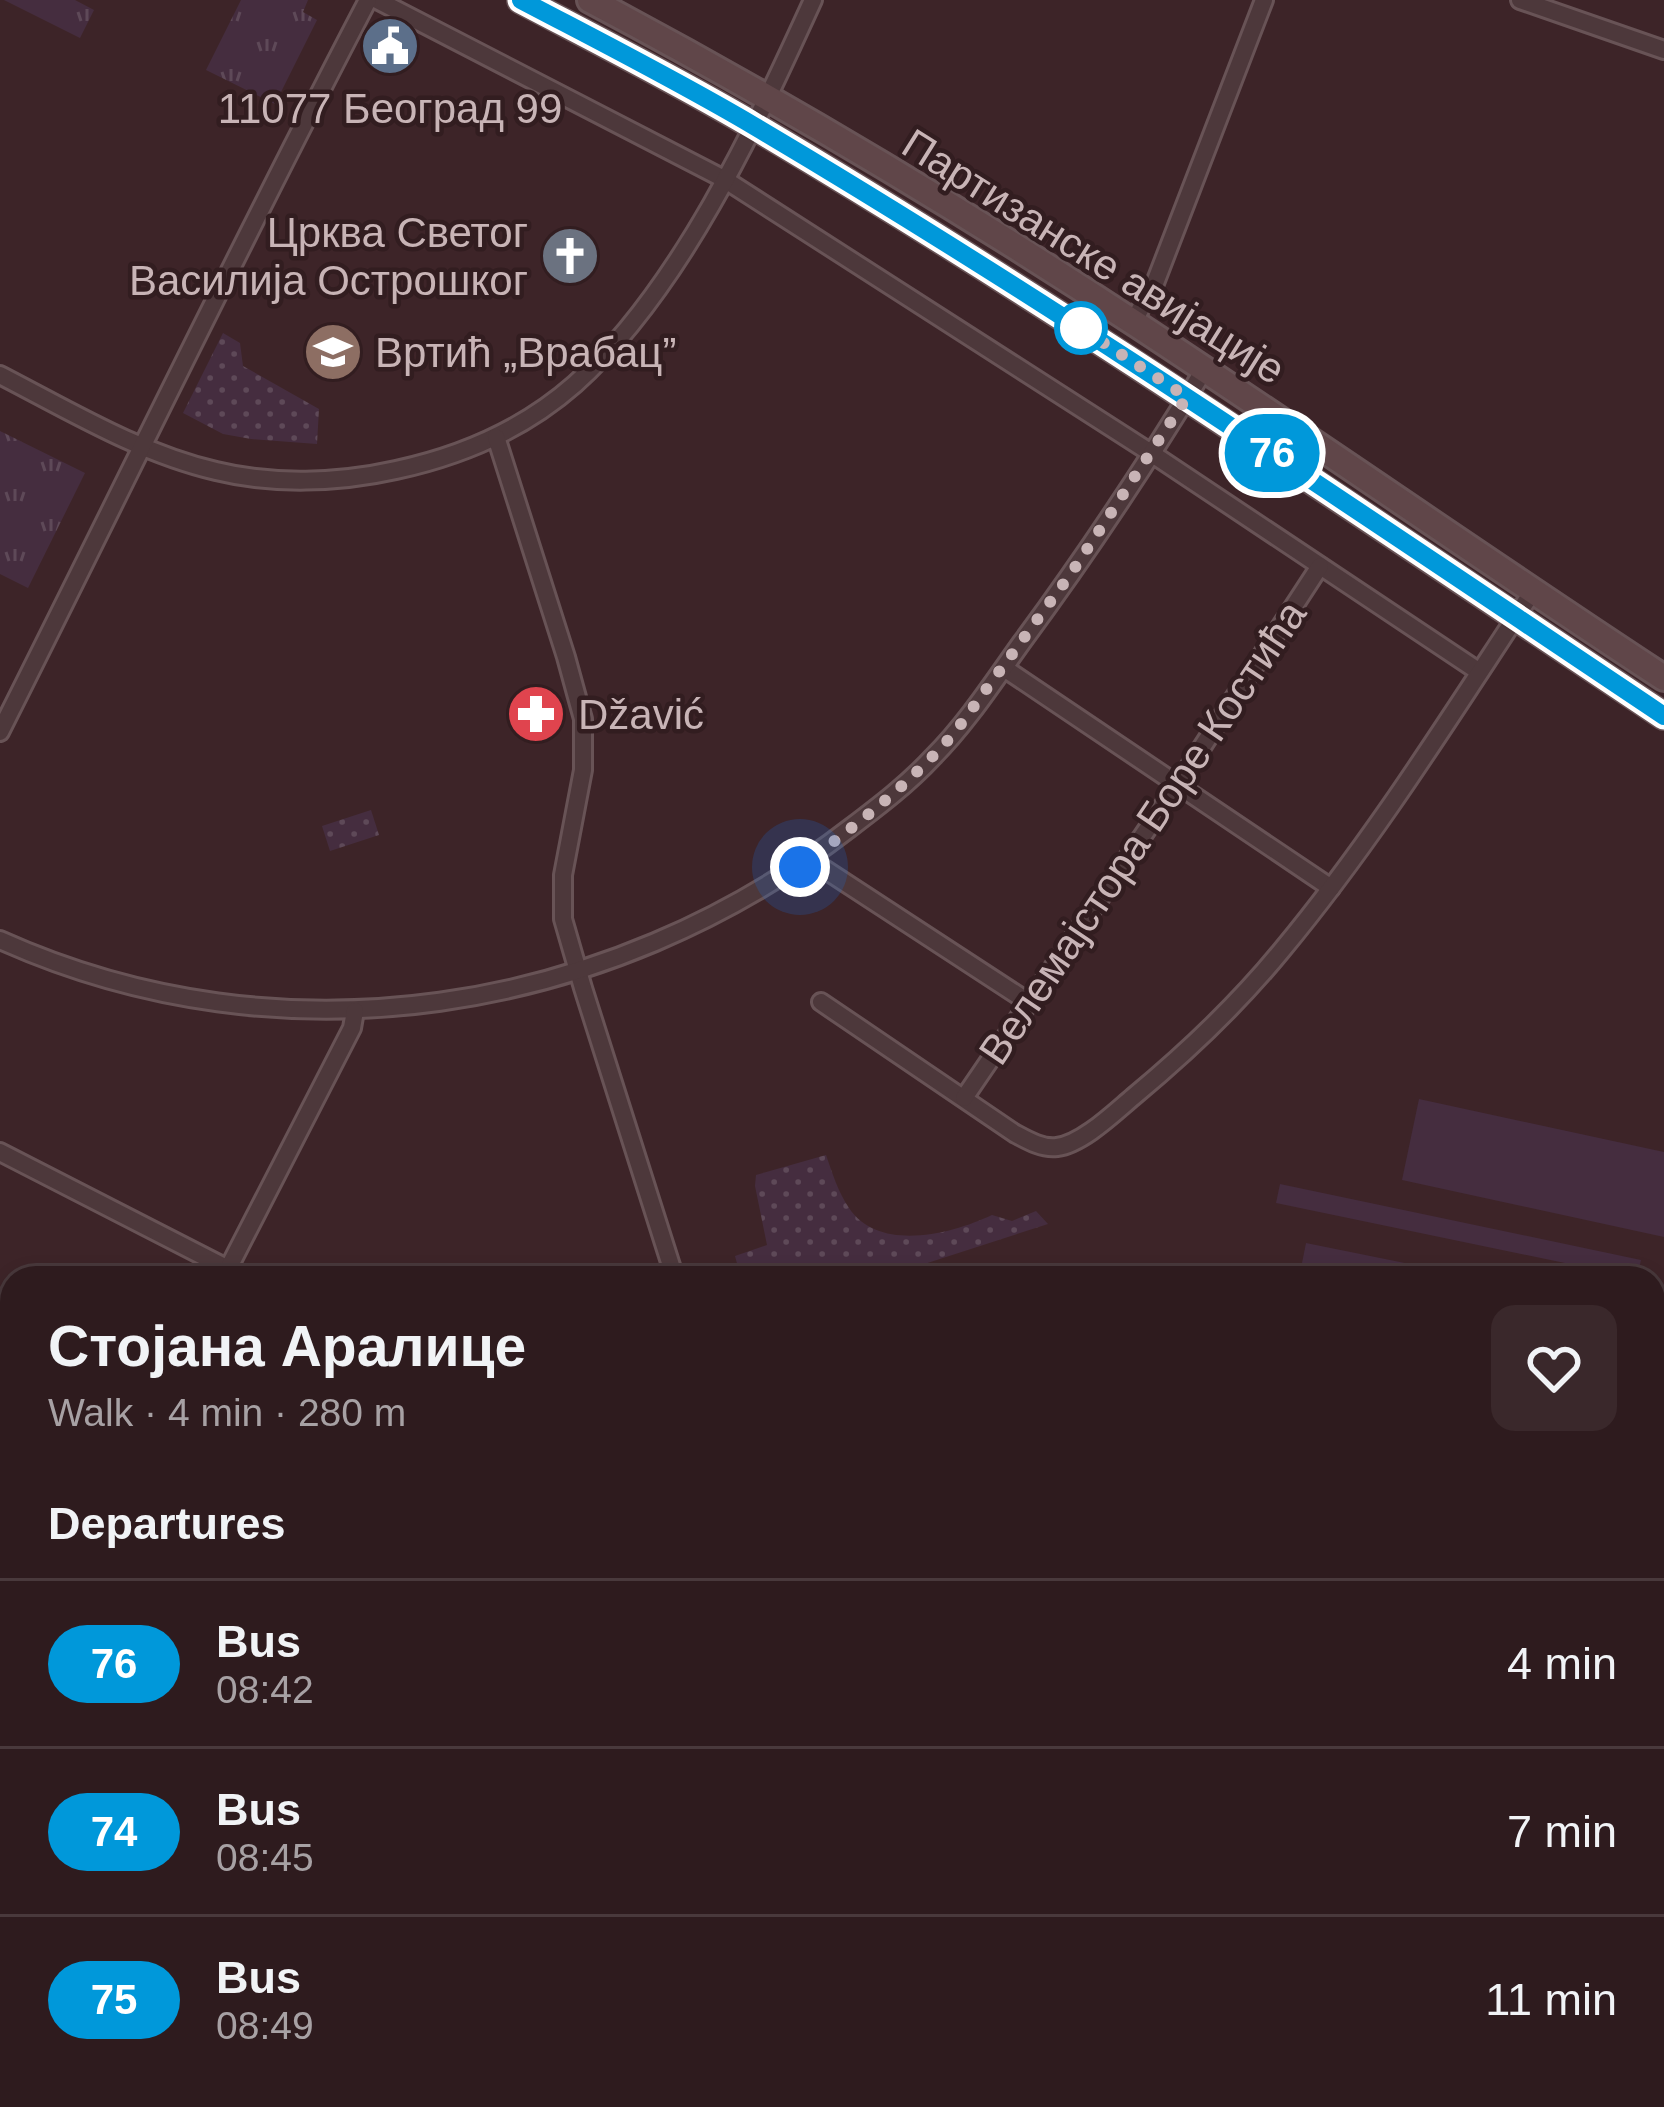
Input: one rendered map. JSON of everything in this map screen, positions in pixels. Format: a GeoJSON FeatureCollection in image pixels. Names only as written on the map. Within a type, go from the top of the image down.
{"type":"FeatureCollection","features":[{"type":"Feature","properties":{"kind":"main road","name":"Партизанске авијације"},"geometry":{"type":"LineString","coordinates":[[521,0],[754,126],[939,238],[1187,397],[1664,716]]}},
{"type":"Feature","properties":{"kind":"main road","name":"Партизанске авијације"},"geometry":{"type":"LineString","coordinates":[[590,0],[955,209],[1133,322],[1664,678]]}},
{"type":"Feature","properties":{"kind":"street"},"geometry":{"type":"LineString","coordinates":[[0,732],[238,250],[373,0],[724,179],[1151,453],[1478,671]]}},
{"type":"Feature","properties":{"kind":"street"},"geometry":{"type":"LineString","coordinates":[[0,375],[142,447],[228,474],[316,481],[376,475],[430,463],[496,437],[572,386],[612,348],[662,281],[754,126],[813,0]]}},
{"type":"Feature","properties":{"kind":"street"},"geometry":{"type":"LineString","coordinates":[[1133,322],[1155,283],[1264,0]]}},
{"type":"Feature","properties":{"kind":"street"},"geometry":{"type":"LineString","coordinates":[[1520,0],[1664,50]]}},
{"type":"Feature","properties":{"kind":"street"},"geometry":{"type":"LineString","coordinates":[[0,940],[48,960],[172,994],[246,1005],[355,1011],[476,997],[644,949],[758,892],[809,860],[934,757],[1072,572],[1204,370]]}},
{"type":"Feature","properties":{"kind":"street"},"geometry":{"type":"LineString","coordinates":[[496,437],[583,719],[583,770],[566,848],[563,919],[671,1266]]}},
{"type":"Feature","properties":{"kind":"street","name":"Велемајстора Боре Костића"},"geometry":{"type":"LineString","coordinates":[[964,1099],[1320,566]]}},
{"type":"Feature","properties":{"kind":"street"},"geometry":{"type":"LineString","coordinates":[[821,1002],[1015,1133],[1041,1145],[1073,1143],[1153,1081],[1281,952],[1331,888],[1533,591]]}},
{"type":"Feature","properties":{"kind":"street"},"geometry":{"type":"LineString","coordinates":[[1004,668],[1331,888]]}},
{"type":"Feature","properties":{"kind":"street"},"geometry":{"type":"LineString","coordinates":[[809,860],[1028,1002]]}},
{"type":"Feature","properties":{"kind":"street"},"geometry":{"type":"LineString","coordinates":[[241,1266],[352,1028],[355,1011]]}},
{"type":"Feature","properties":{"kind":"street"},"geometry":{"type":"LineString","coordinates":[[0,1152],[221,1266]]}},
{"type":"Feature","properties":{"kind":"green space"},"geometry":{"type":"Polygon","coordinates":[[[4,0],[75,0],[94,10],[80,38],[4,0]]]}},
{"type":"Feature","properties":{"kind":"green space"},"geometry":{"type":"Polygon","coordinates":[[[241,0],[308,0],[303,12],[317,20],[275,104],[206,70],[241,0]]]}},
{"type":"Feature","properties":{"kind":"green space"},"geometry":{"type":"Polygon","coordinates":[[[223,333],[240,343],[243,366],[319,409],[317,444],[223,434],[183,413],[223,333]]]}},
{"type":"Feature","properties":{"kind":"green space"},"geometry":{"type":"Polygon","coordinates":[[[0,431],[85,473],[28,588],[0,574],[0,431]]]}},
{"type":"Feature","properties":{"kind":"green space"},"geometry":{"type":"Polygon","coordinates":[[[371,810],[379,835],[330,851],[322,826],[371,810]]]}},
{"type":"Feature","properties":{"kind":"green space"},"geometry":{"type":"Polygon","coordinates":[[[1419,1099],[1664,1152],[1664,1237],[1402,1180],[1419,1099]]]}},
{"type":"Feature","properties":{"kind":"green space"},"geometry":{"type":"Polygon","coordinates":[[[826,1155],[849,1208],[878,1231],[897,1235],[937,1233],[992,1215],[1012,1221],[1036,1211],[1048,1224],[918,1266],[738,1266],[735,1256],[767,1245],[756,1175],[826,1155]]]}},
{"type":"Feature","properties":{"kind":"green space"},"geometry":{"type":"Polygon","coordinates":[[[1280,1184],[1641,1260],[1640,1266],[1579,1266],[1276,1203],[1280,1184]]]}},
{"type":"Feature","properties":{"kind":"green space"},"geometry":{"type":"Polygon","coordinates":[[[1306,1243],[1420,1266],[1301,1266],[1306,1243]]]}},
{"type":"Feature","properties":{"kind":"bus line","name":"76"},"geometry":{"type":"LineString","coordinates":[[521,0],[754,126],[939,238],[1228,423],[1664,716]]}},
{"type":"Feature","properties":{"kind":"place","name":"11077 Београд 99"},"geometry":{"type":"Point","coordinates":[390,46]}},
{"type":"Feature","properties":{"kind":"place","name":"Црква Светог Василија Острошког"},"geometry":{"type":"Point","coordinates":[570,256]}},
{"type":"Feature","properties":{"kind":"place","name":"Вртић „Врабац”"},"geometry":{"type":"Point","coordinates":[333,352]}},
{"type":"Feature","properties":{"kind":"place","name":"Džavić"},"geometry":{"type":"Point","coordinates":[536,714]}},
{"type":"Feature","properties":{"kind":"route"},"geometry":{"type":"LineString","coordinates":[[800,867],[881,804],[955,732],[1072,572],[1187,397],[1067,319],[1081,328]]}}]}
